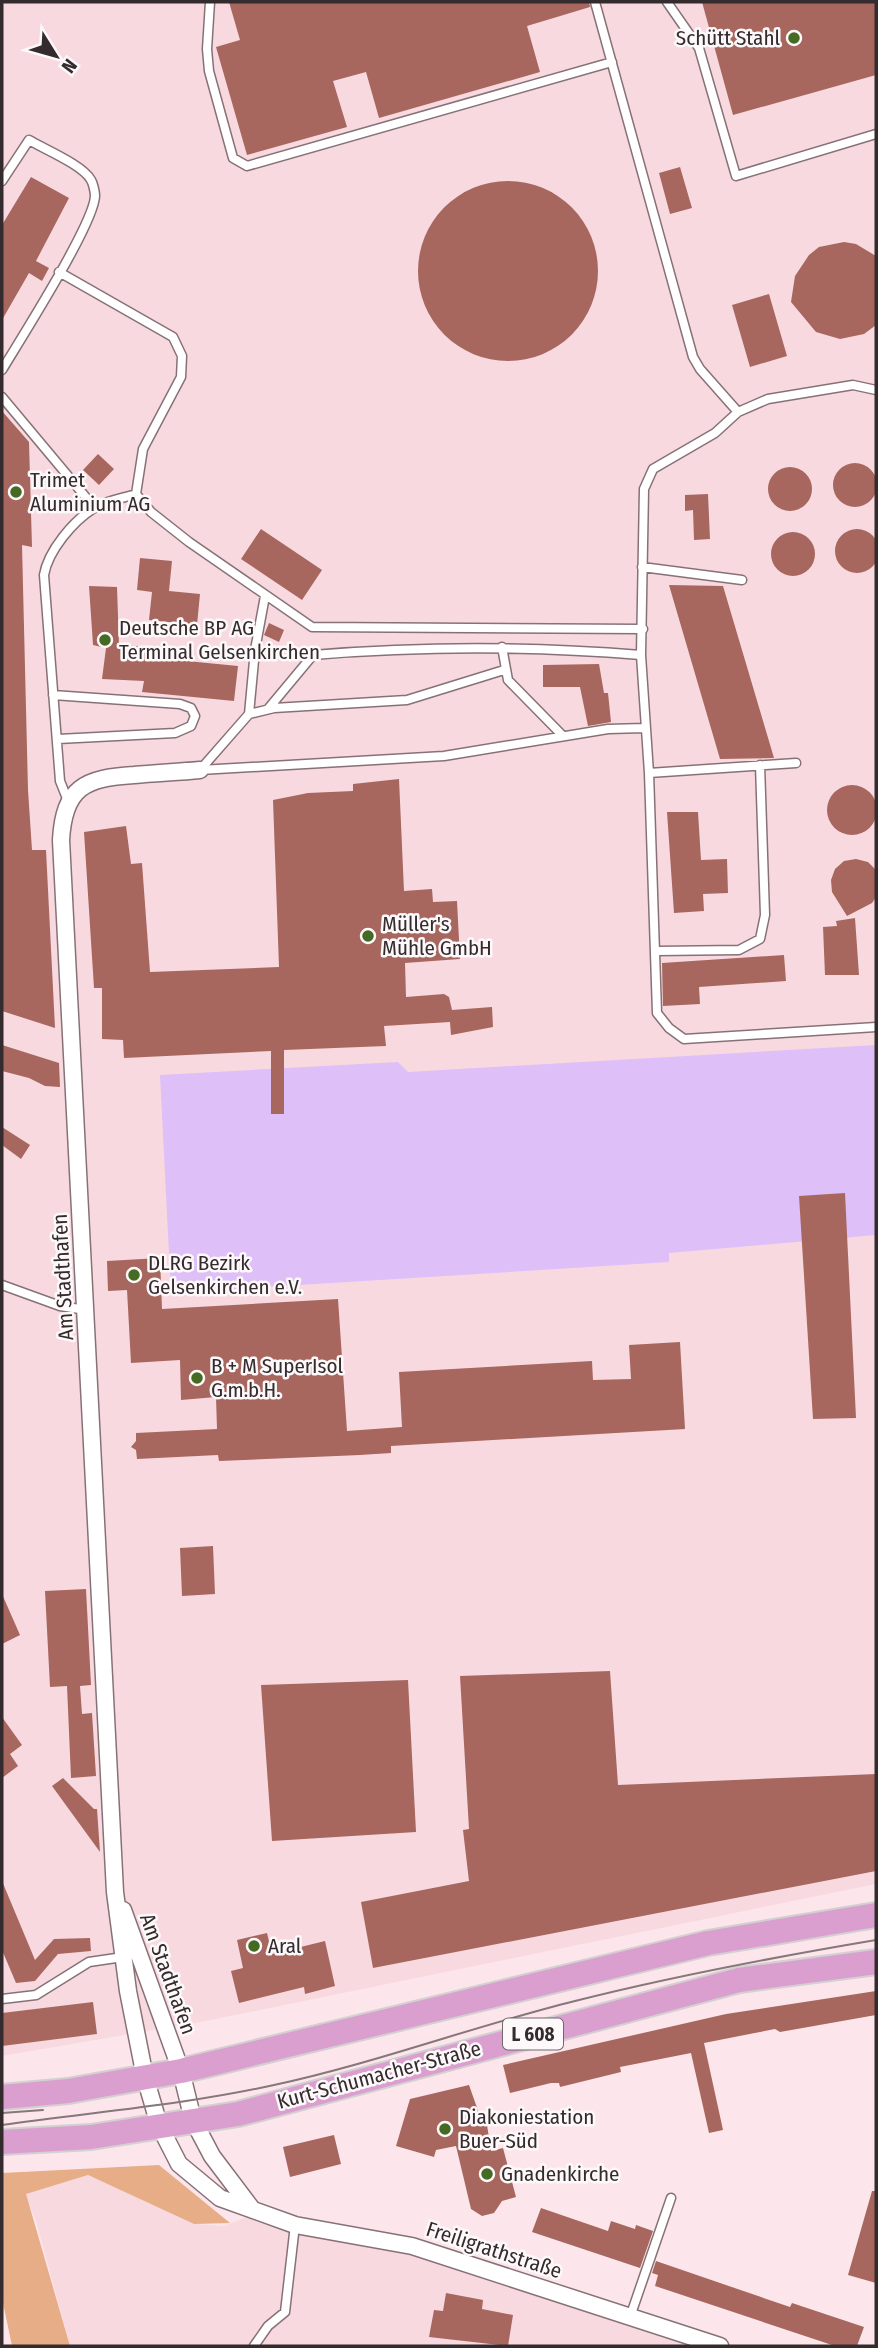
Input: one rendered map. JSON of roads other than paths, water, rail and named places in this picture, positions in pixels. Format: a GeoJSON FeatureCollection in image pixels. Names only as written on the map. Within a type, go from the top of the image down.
{"type":"FeatureCollection","features":[{"type":"Feature","properties":{"kind":"main road","name":"L 608"},"geometry":{"type":"LineString","coordinates":[[2,2097],[68,2091],[181,2071],[708,1944],[876,1915]]}},
{"type":"Feature","properties":{"kind":"main road","name":"Kurt-Schumacher-Straße"},"geometry":{"type":"LineString","coordinates":[[2,2142],[91,2137],[238,2114],[739,1980],[876,1962]]}},
{"type":"Feature","properties":{"kind":"street"},"geometry":{"type":"LineString","coordinates":[[68,801],[86,784],[103,777],[200,770]]}},
{"type":"Feature","properties":{"kind":"street","name":"Am Stadthafen"},"geometry":{"type":"LineString","coordinates":[[68,801],[62,816],[61,840],[115,1892],[123,1957],[145,2077]]}},
{"type":"Feature","properties":{"kind":"street","name":"Am Stadthafen"},"geometry":{"type":"LineString","coordinates":[[115,1892],[138,1945],[181,2071]]}},
{"type":"Feature","properties":{"kind":"street"},"geometry":{"type":"LineString","coordinates":[[181,2071],[193,2120],[212,2156],[252,2209]]}},
{"type":"Feature","properties":{"kind":"street","name":"Freiligrathstraße"},"geometry":{"type":"LineString","coordinates":[[145,2077],[159,2125],[179,2164],[220,2198],[295,2225],[412,2246],[720,2346]]}},
{"type":"Feature","properties":{"kind":"lane"},"geometry":{"type":"LineString","coordinates":[[210,2],[207,49],[209,71],[233,158],[247,166],[612,62]]}},
{"type":"Feature","properties":{"kind":"lane"},"geometry":{"type":"LineString","coordinates":[[595,2],[693,357],[700,369],[738,412]]}},
{"type":"Feature","properties":{"kind":"lane"},"geometry":{"type":"LineString","coordinates":[[667,2],[699,48],[736,176],[876,134]]}},
{"type":"Feature","properties":{"kind":"lane"},"geometry":{"type":"LineString","coordinates":[[2,181],[29,140],[83,170],[92,181],[95,196],[89,215],[59,272],[2,370]]}},
{"type":"Feature","properties":{"kind":"lane"},"geometry":{"type":"LineString","coordinates":[[59,272],[173,337],[182,356],[181,377],[143,449],[136,494]]}},
{"type":"Feature","properties":{"kind":"lane"},"geometry":{"type":"LineString","coordinates":[[876,390],[853,384],[768,399],[738,412],[715,433],[653,469],[645,489],[641,654],[657,951],[657,1013],[669,1028],[684,1039],[876,1027]]}},
{"type":"Feature","properties":{"kind":"lane"},"geometry":{"type":"LineString","coordinates":[[2,397],[94,507]]}},
{"type":"Feature","properties":{"kind":"lane"},"geometry":{"type":"LineString","coordinates":[[68,801],[60,781],[44,575],[46,561],[66,534],[94,507],[136,494]]}},
{"type":"Feature","properties":{"kind":"lane"},"geometry":{"type":"LineString","coordinates":[[136,494],[160,520],[312,627],[643,629]]}},
{"type":"Feature","properties":{"kind":"lane"},"geometry":{"type":"LineString","coordinates":[[642,567],[742,580]]}},
{"type":"Feature","properties":{"kind":"lane"},"geometry":{"type":"LineString","coordinates":[[249,714],[255,650],[265,596]]}},
{"type":"Feature","properties":{"kind":"lane"},"geometry":{"type":"LineString","coordinates":[[268,709],[313,655],[408,648],[502,647],[641,654]]}},
{"type":"Feature","properties":{"kind":"lane"},"geometry":{"type":"LineString","coordinates":[[502,647],[504,670],[508,680],[563,736]]}},
{"type":"Feature","properties":{"kind":"lane"},"geometry":{"type":"LineString","coordinates":[[200,770],[249,714],[268,709],[407,700],[504,670]]}},
{"type":"Feature","properties":{"kind":"lane"},"geometry":{"type":"LineString","coordinates":[[53,695],[180,704],[191,708],[195,716],[191,726],[175,733],[58,739]]}},
{"type":"Feature","properties":{"kind":"lane"},"geometry":{"type":"LineString","coordinates":[[200,770],[444,757],[563,736],[645,728]]}},
{"type":"Feature","properties":{"kind":"lane"},"geometry":{"type":"LineString","coordinates":[[649,773],[796,763]]}},
{"type":"Feature","properties":{"kind":"lane"},"geometry":{"type":"LineString","coordinates":[[657,951],[739,950],[760,939],[765,915],[760,765]]}},
{"type":"Feature","properties":{"kind":"lane"},"geometry":{"type":"LineString","coordinates":[[2,1285],[60,1306],[86,1310]]}},
{"type":"Feature","properties":{"kind":"lane"},"geometry":{"type":"LineString","coordinates":[[2,1999],[36,1995],[89,1962],[123,1957]]}},
{"type":"Feature","properties":{"kind":"lane"},"geometry":{"type":"LineString","coordinates":[[630,2317],[671,2198]]}},
{"type":"Feature","properties":{"kind":"lane"},"geometry":{"type":"LineString","coordinates":[[254,2346],[268,2326],[285,2312],[295,2225]]}},
{"type":"Feature","properties":{"kind":"tram line"},"geometry":{"type":"LineString","coordinates":[[2,2125],[172,2103],[274,2085],[612,1992],[876,1940]]}},
{"type":"Feature","properties":{"kind":"tram line"},"geometry":{"type":"LineString","coordinates":[[2,2113],[43,2110]]}},
{"type":"Feature","properties":{"kind":"place","name":"Schütt Stahl"},"geometry":{"type":"Point","coordinates":[794,38]}},
{"type":"Feature","properties":{"kind":"place","name":"Trimet Aluminium AG"},"geometry":{"type":"Point","coordinates":[16,492]}},
{"type":"Feature","properties":{"kind":"place","name":"Deutsche BP AG Terminal Gelsenkirchen"},"geometry":{"type":"Point","coordinates":[105,640]}},
{"type":"Feature","properties":{"kind":"place","name":"Müller's Mühle GmbH"},"geometry":{"type":"Point","coordinates":[368,936]}},
{"type":"Feature","properties":{"kind":"place","name":"DLRG Bezirk Gelsenkirchen e.V."},"geometry":{"type":"Point","coordinates":[134,1275]}},
{"type":"Feature","properties":{"kind":"place","name":"B + M SuperIsol G.m.b.H."},"geometry":{"type":"Point","coordinates":[197,1378]}},
{"type":"Feature","properties":{"kind":"place","name":"Aral"},"geometry":{"type":"Point","coordinates":[254,1946]}},
{"type":"Feature","properties":{"kind":"place","name":"Diakoniestation Buer-Süd"},"geometry":{"type":"Point","coordinates":[445,2129]}},
{"type":"Feature","properties":{"kind":"place","name":"Gnadenkirche"},"geometry":{"type":"Point","coordinates":[487,2174]}}]}
